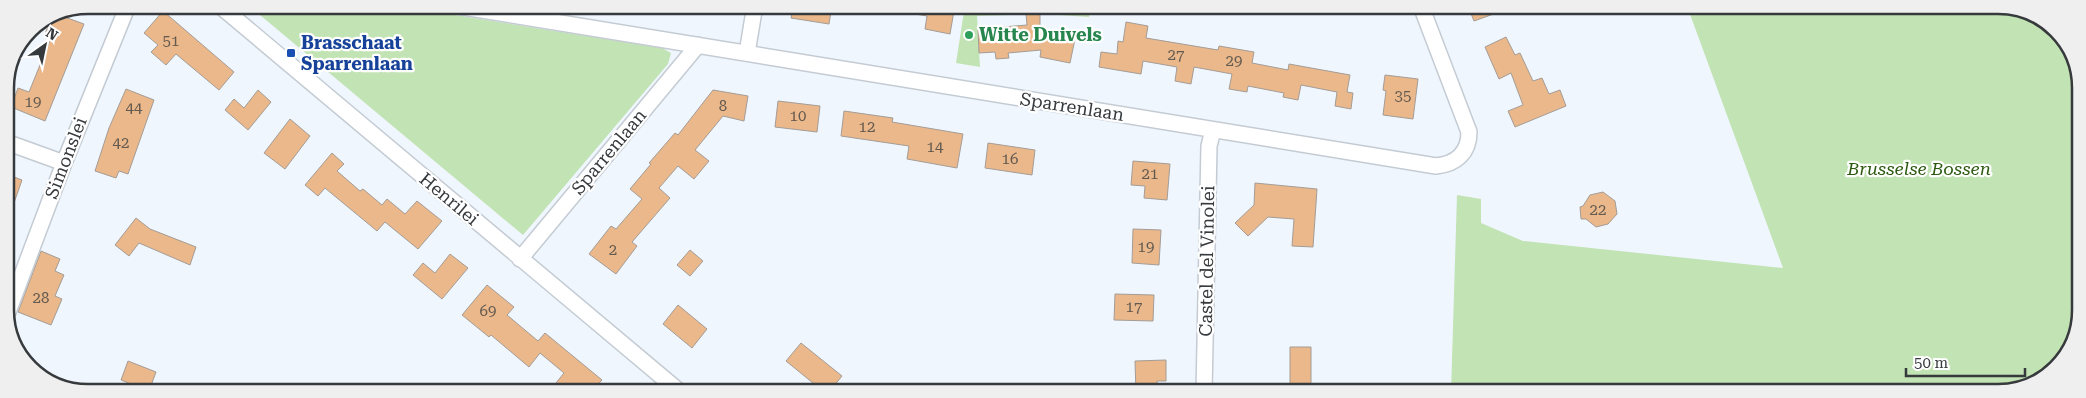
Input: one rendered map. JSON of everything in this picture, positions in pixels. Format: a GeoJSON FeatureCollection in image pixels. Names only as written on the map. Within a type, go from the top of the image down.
{"type":"FeatureCollection","features":[{"type":"Feature","properties":{"kind":"street","name":"Simonslei"},"geometry":{"type":"LineString","coordinates":[[14,296],[64,162],[124,14]]}},
{"type":"Feature","properties":{"kind":"street","name":"Henrilei"},"geometry":{"type":"LineString","coordinates":[[230,14],[670,384]]}},
{"type":"Feature","properties":{"kind":"street","name":"Sparrenlaan"},"geometry":{"type":"LineString","coordinates":[[505,14],[1436,166],[1447,165],[1458,159],[1464,152],[1470,132],[1424,14]]}},
{"type":"Feature","properties":{"kind":"street"},"geometry":{"type":"LineString","coordinates":[[747,53],[754,14]]}},
{"type":"Feature","properties":{"kind":"street","name":"Sparrenlaan"},"geometry":{"type":"LineString","coordinates":[[520,258],[698,46]]}},
{"type":"Feature","properties":{"kind":"street","name":"Castel del Vinolei"},"geometry":{"type":"LineString","coordinates":[[1204,384],[1209,146],[1213,130]]}},
{"type":"Feature","properties":{"kind":"street"},"geometry":{"type":"LineString","coordinates":[[14,145],[64,162]]}},
{"type":"Feature","properties":{"kind":"green space"},"geometry":{"type":"Polygon","coordinates":[[[259,14],[449,14],[662,48],[671,53],[668,64],[523,235],[259,14]]]}},
{"type":"Feature","properties":{"kind":"green space"},"geometry":{"type":"Polygon","coordinates":[[[964,14],[1044,14],[977,16],[980,67],[956,63],[964,14]]]}},
{"type":"Feature","properties":{"kind":"green space"},"geometry":{"type":"Polygon","coordinates":[[[1044,14],[1089,14],[1089,17],[1044,14]]]}},
{"type":"Feature","properties":{"kind":"green space","name":"Brusselse Bossen"},"geometry":{"type":"Polygon","coordinates":[[[1690,14],[2008,14],[2031,21],[2051,35],[2065,55],[2071,73],[2072,320],[2065,343],[2057,355],[2047,366],[2035,374],[2013,383],[1998,384],[1451,384],[1457,195],[1481,199],[1481,223],[1523,241],[1783,268],[1690,14]]]}},
{"type":"Feature","properties":{"kind":"building"},"geometry":{"type":"Polygon","coordinates":[[[160,14],[166,14],[234,72],[219,90],[176,54],[166,65],[151,52],[158,45],[144,33],[160,14]]]}},
{"type":"Feature","properties":{"kind":"building"},"geometry":{"type":"Polygon","coordinates":[[[792,14],[831,14],[829,24],[791,18],[792,14]]]}},
{"type":"Feature","properties":{"kind":"building"},"geometry":{"type":"Polygon","coordinates":[[[915,14],[953,14],[950,34],[925,29],[927,16],[915,14]]]}},
{"type":"Feature","properties":{"kind":"building"},"geometry":{"type":"Polygon","coordinates":[[[1026,14],[1040,14],[1040,32],[1075,39],[1070,63],[1040,57],[1041,50],[1008,53],[1009,58],[996,59],[995,52],[979,53],[978,29],[1027,25],[1026,14]]]}},
{"type":"Feature","properties":{"kind":"building"},"geometry":{"type":"Polygon","coordinates":[[[1471,14],[1494,14],[1474,21],[1471,14]]]}},
{"type":"Feature","properties":{"kind":"building"},"geometry":{"type":"Polygon","coordinates":[[[65,17],[84,24],[45,121],[14,108],[14,99],[18,88],[29,92],[51,38],[44,36],[49,25],[59,19],[65,17]]]}},
{"type":"Feature","properties":{"kind":"building"},"geometry":{"type":"Polygon","coordinates":[[[1126,22],[1148,26],[1146,38],[1218,50],[1219,46],[1254,52],[1252,63],[1288,70],[1289,64],[1350,75],[1347,92],[1353,93],[1351,109],[1335,106],[1337,92],[1301,85],[1298,100],[1283,97],[1284,93],[1248,86],[1247,92],[1229,89],[1232,74],[1194,67],[1191,84],[1175,81],[1177,67],[1143,61],[1141,74],[1099,67],[1101,52],[1117,54],[1118,41],[1123,42],[1126,22]]]}},
{"type":"Feature","properties":{"kind":"building"},"geometry":{"type":"Polygon","coordinates":[[[1506,37],[1515,55],[1520,53],[1533,81],[1542,78],[1549,94],[1560,90],[1566,106],[1515,127],[1508,111],[1523,105],[1511,73],[1499,79],[1485,47],[1506,37]]]}},
{"type":"Feature","properties":{"kind":"building"},"geometry":{"type":"Polygon","coordinates":[[[1385,75],[1418,79],[1413,119],[1383,115],[1386,91],[1383,90],[1385,75]]]}},
{"type":"Feature","properties":{"kind":"building"},"geometry":{"type":"Polygon","coordinates":[[[126,89],[154,100],[128,174],[119,171],[116,178],[95,171],[109,128],[126,89]]]}},
{"type":"Feature","properties":{"kind":"building"},"geometry":{"type":"Polygon","coordinates":[[[258,90],[271,102],[248,130],[225,110],[234,99],[244,108],[258,90]]]}},
{"type":"Feature","properties":{"kind":"building"},"geometry":{"type":"Polygon","coordinates":[[[713,90],[748,96],[744,121],[723,116],[695,150],[709,161],[694,179],[678,166],[659,188],[670,198],[632,242],[637,246],[616,274],[589,254],[611,226],[616,229],[642,199],[630,189],[651,164],[649,163],[675,133],[678,135],[713,90]]]}},
{"type":"Feature","properties":{"kind":"building"},"geometry":{"type":"Polygon","coordinates":[[[778,101],[820,106],[817,132],[775,127],[778,101]]]}},
{"type":"Feature","properties":{"kind":"building"},"geometry":{"type":"Polygon","coordinates":[[[844,111],[893,118],[892,122],[963,134],[957,168],[907,159],[909,146],[841,136],[844,111]]]}},
{"type":"Feature","properties":{"kind":"building"},"geometry":{"type":"Polygon","coordinates":[[[290,119],[310,136],[285,169],[264,153],[290,119]]]}},
{"type":"Feature","properties":{"kind":"building"},"geometry":{"type":"Polygon","coordinates":[[[988,143],[1035,150],[1032,175],[985,168],[988,143]]]}},
{"type":"Feature","properties":{"kind":"building"},"geometry":{"type":"Polygon","coordinates":[[[332,153],[344,164],[337,171],[360,191],[363,189],[382,205],[387,199],[405,214],[417,201],[442,221],[418,249],[385,222],[377,231],[325,188],[318,196],[305,185],[332,153]]]}},
{"type":"Feature","properties":{"kind":"building"},"geometry":{"type":"Polygon","coordinates":[[[1133,161],[1170,164],[1167,200],[1144,198],[1145,186],[1131,185],[1133,161]]]}},
{"type":"Feature","properties":{"kind":"building"},"geometry":{"type":"Polygon","coordinates":[[[14,177],[22,180],[14,203],[14,177]]]}},
{"type":"Feature","properties":{"kind":"building"},"geometry":{"type":"Polygon","coordinates":[[[1255,183],[1317,189],[1313,247],[1292,246],[1294,219],[1268,217],[1248,236],[1235,223],[1254,205],[1255,183]]]}},
{"type":"Feature","properties":{"kind":"building"},"geometry":{"type":"Polygon","coordinates":[[[1603,192],[1615,201],[1617,214],[1608,224],[1596,227],[1586,219],[1581,219],[1580,207],[1583,206],[1590,195],[1603,192]]]}},
{"type":"Feature","properties":{"kind":"building"},"geometry":{"type":"Polygon","coordinates":[[[136,218],[150,229],[196,247],[190,265],[139,243],[129,256],[115,245],[136,218]]]}},
{"type":"Feature","properties":{"kind":"building"},"geometry":{"type":"Polygon","coordinates":[[[1133,229],[1161,230],[1159,265],[1132,263],[1133,229]]]}},
{"type":"Feature","properties":{"kind":"building"},"geometry":{"type":"Polygon","coordinates":[[[690,250],[703,261],[690,276],[677,265],[690,250]]]}},
{"type":"Feature","properties":{"kind":"building"},"geometry":{"type":"Polygon","coordinates":[[[41,251],[60,259],[55,271],[64,275],[55,296],[62,299],[51,325],[18,312],[41,251]]]}},
{"type":"Feature","properties":{"kind":"building"},"geometry":{"type":"Polygon","coordinates":[[[450,254],[468,268],[442,299],[413,275],[423,263],[435,273],[450,254]]]}},
{"type":"Feature","properties":{"kind":"building"},"geometry":{"type":"Polygon","coordinates":[[[487,285],[514,307],[507,315],[538,341],[545,333],[602,380],[598,384],[557,384],[556,383],[564,373],[540,353],[529,367],[491,335],[489,337],[462,315],[487,285]]]}},
{"type":"Feature","properties":{"kind":"building"},"geometry":{"type":"Polygon","coordinates":[[[1115,294],[1154,295],[1153,321],[1114,320],[1115,294]]]}},
{"type":"Feature","properties":{"kind":"building"},"geometry":{"type":"Polygon","coordinates":[[[678,305],[707,329],[692,348],[663,324],[678,305]]]}},
{"type":"Feature","properties":{"kind":"building"},"geometry":{"type":"Polygon","coordinates":[[[801,343],[842,376],[836,384],[814,384],[786,361],[801,343]]]}},
{"type":"Feature","properties":{"kind":"building"},"geometry":{"type":"Polygon","coordinates":[[[1290,347],[1311,347],[1311,384],[1290,384],[1290,347]]]}},
{"type":"Feature","properties":{"kind":"building"},"geometry":{"type":"Polygon","coordinates":[[[1166,360],[1166,381],[1157,381],[1157,384],[1136,384],[1135,361],[1166,360]]]}},
{"type":"Feature","properties":{"kind":"building"},"geometry":{"type":"Polygon","coordinates":[[[128,361],[156,372],[152,384],[131,384],[121,380],[128,361]]]}},
{"type":"Feature","properties":{"kind":"place","name":"Witte Duivels"},"geometry":{"type":"Point","coordinates":[969,35]}},
{"type":"Feature","properties":{"kind":"place","name":"Brasschaat Sparrenlaan"},"geometry":{"type":"Point","coordinates":[291,53]}}]}
